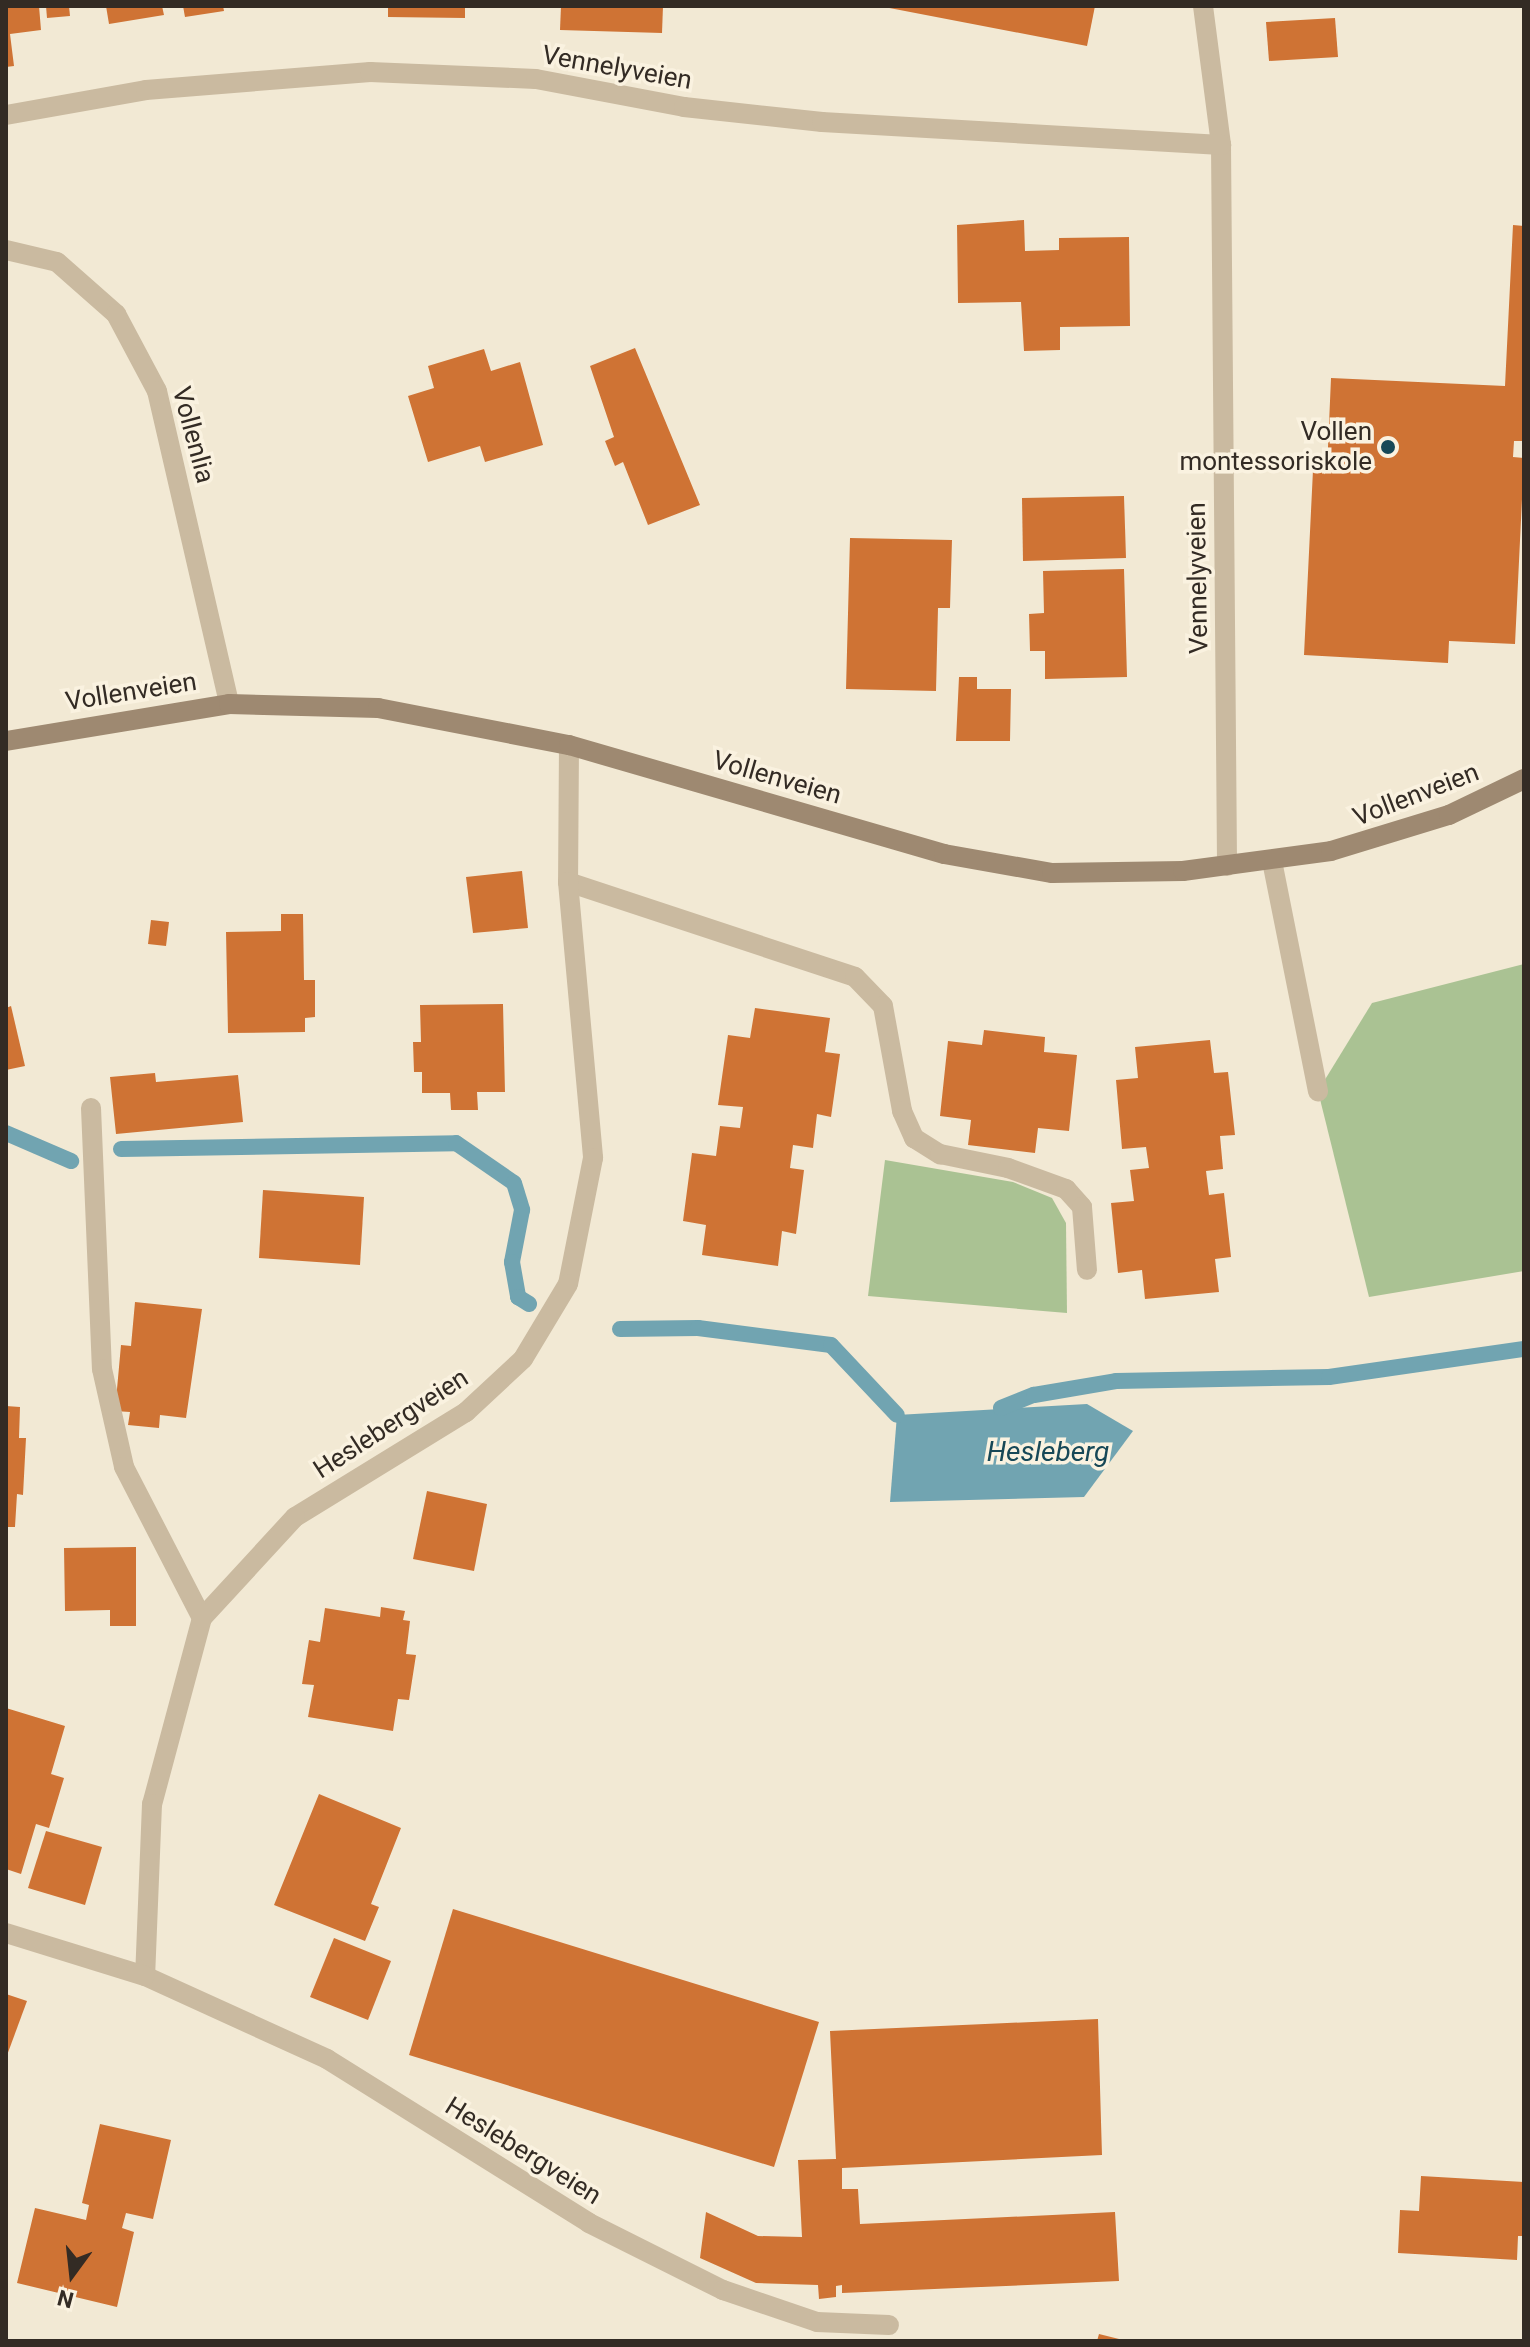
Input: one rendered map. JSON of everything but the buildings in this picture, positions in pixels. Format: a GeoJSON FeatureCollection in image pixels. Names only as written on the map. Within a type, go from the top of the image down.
{"type":"FeatureCollection","features":[{"type":"Feature","properties":{"kind":"main road","name":"Vollenveien"},"geometry":{"type":"LineString","coordinates":[[6,741],[229,704],[378,708],[569,745],[997,866],[1052,873],[1140,874],[1272,861],[1391,836],[1524,779]]}},
{"type":"Feature","properties":{"kind":"street","name":"Vennelyveien"},"geometry":{"type":"LineString","coordinates":[[1203,6],[1221,145],[1227,866]]}},
{"type":"Feature","properties":{"kind":"street","name":"Vennelyveien"},"geometry":{"type":"LineString","coordinates":[[6,115],[146,90],[370,72],[536,79],[684,107],[822,122],[1221,145]]}},
{"type":"Feature","properties":{"kind":"street","name":"Vollenlia"},"geometry":{"type":"LineString","coordinates":[[6,250],[57,262],[116,314],[157,391],[229,704]]}},
{"type":"Feature","properties":{"kind":"street","name":"Heslebergveien"},"geometry":{"type":"LineString","coordinates":[[145,1976],[152,1804],[202,1618],[295,1517],[466,1412],[523,1359],[568,1284],[593,1158],[568,882],[569,745]]}},
{"type":"Feature","properties":{"kind":"street"},"geometry":{"type":"LineString","coordinates":[[1272,861],[1318,1091]]}},
{"type":"Feature","properties":{"kind":"street"},"geometry":{"type":"LineString","coordinates":[[568,882],[855,977],[883,1006],[902,1111],[914,1138],[940,1154],[1008,1168],[1066,1189],[1082,1207],[1087,1270]]}},
{"type":"Feature","properties":{"kind":"street"},"geometry":{"type":"LineString","coordinates":[[91,1108],[102,1369],[124,1467],[202,1618]]}},
{"type":"Feature","properties":{"kind":"street","name":"Heslebergveien"},"geometry":{"type":"LineString","coordinates":[[6,1933],[145,1976],[327,2059],[589,2223],[723,2290],[817,2322],[889,2325]]}},
{"type":"Feature","properties":{"kind":"green space"},"geometry":{"type":"Polygon","coordinates":[[[1524,964],[1524,1271],[1369,1297],[1318,1091],[1372,1003],[1524,964]]]}},
{"type":"Feature","properties":{"kind":"green space"},"geometry":{"type":"Polygon","coordinates":[[[885,1160],[1013,1182],[1052,1198],[1066,1223],[1067,1313],[868,1296],[885,1160]]]}},
{"type":"Feature","properties":{"kind":"water","name":"Hesleberg"},"geometry":{"type":"Polygon","coordinates":[[[1087,1404],[1133,1431],[1084,1497],[890,1502],[897,1415],[1087,1404]]]}},
{"type":"Feature","properties":{"kind":"waterway"},"geometry":{"type":"LineString","coordinates":[[6,1133],[71,1161]]}},
{"type":"Feature","properties":{"kind":"waterway"},"geometry":{"type":"LineString","coordinates":[[121,1149],[456,1143],[514,1183],[522,1210],[512,1262],[518,1297],[529,1304]]}},
{"type":"Feature","properties":{"kind":"waterway"},"geometry":{"type":"LineString","coordinates":[[620,1329],[698,1328],[831,1345],[897,1415]]}},
{"type":"Feature","properties":{"kind":"waterway"},"geometry":{"type":"LineString","coordinates":[[1001,1408],[1034,1395],[1116,1381],[1329,1377],[1524,1349]]}},
{"type":"Feature","properties":{"kind":"place","name":"Vollen montessoriskole"},"geometry":{"type":"Point","coordinates":[1388,447]}}]}
